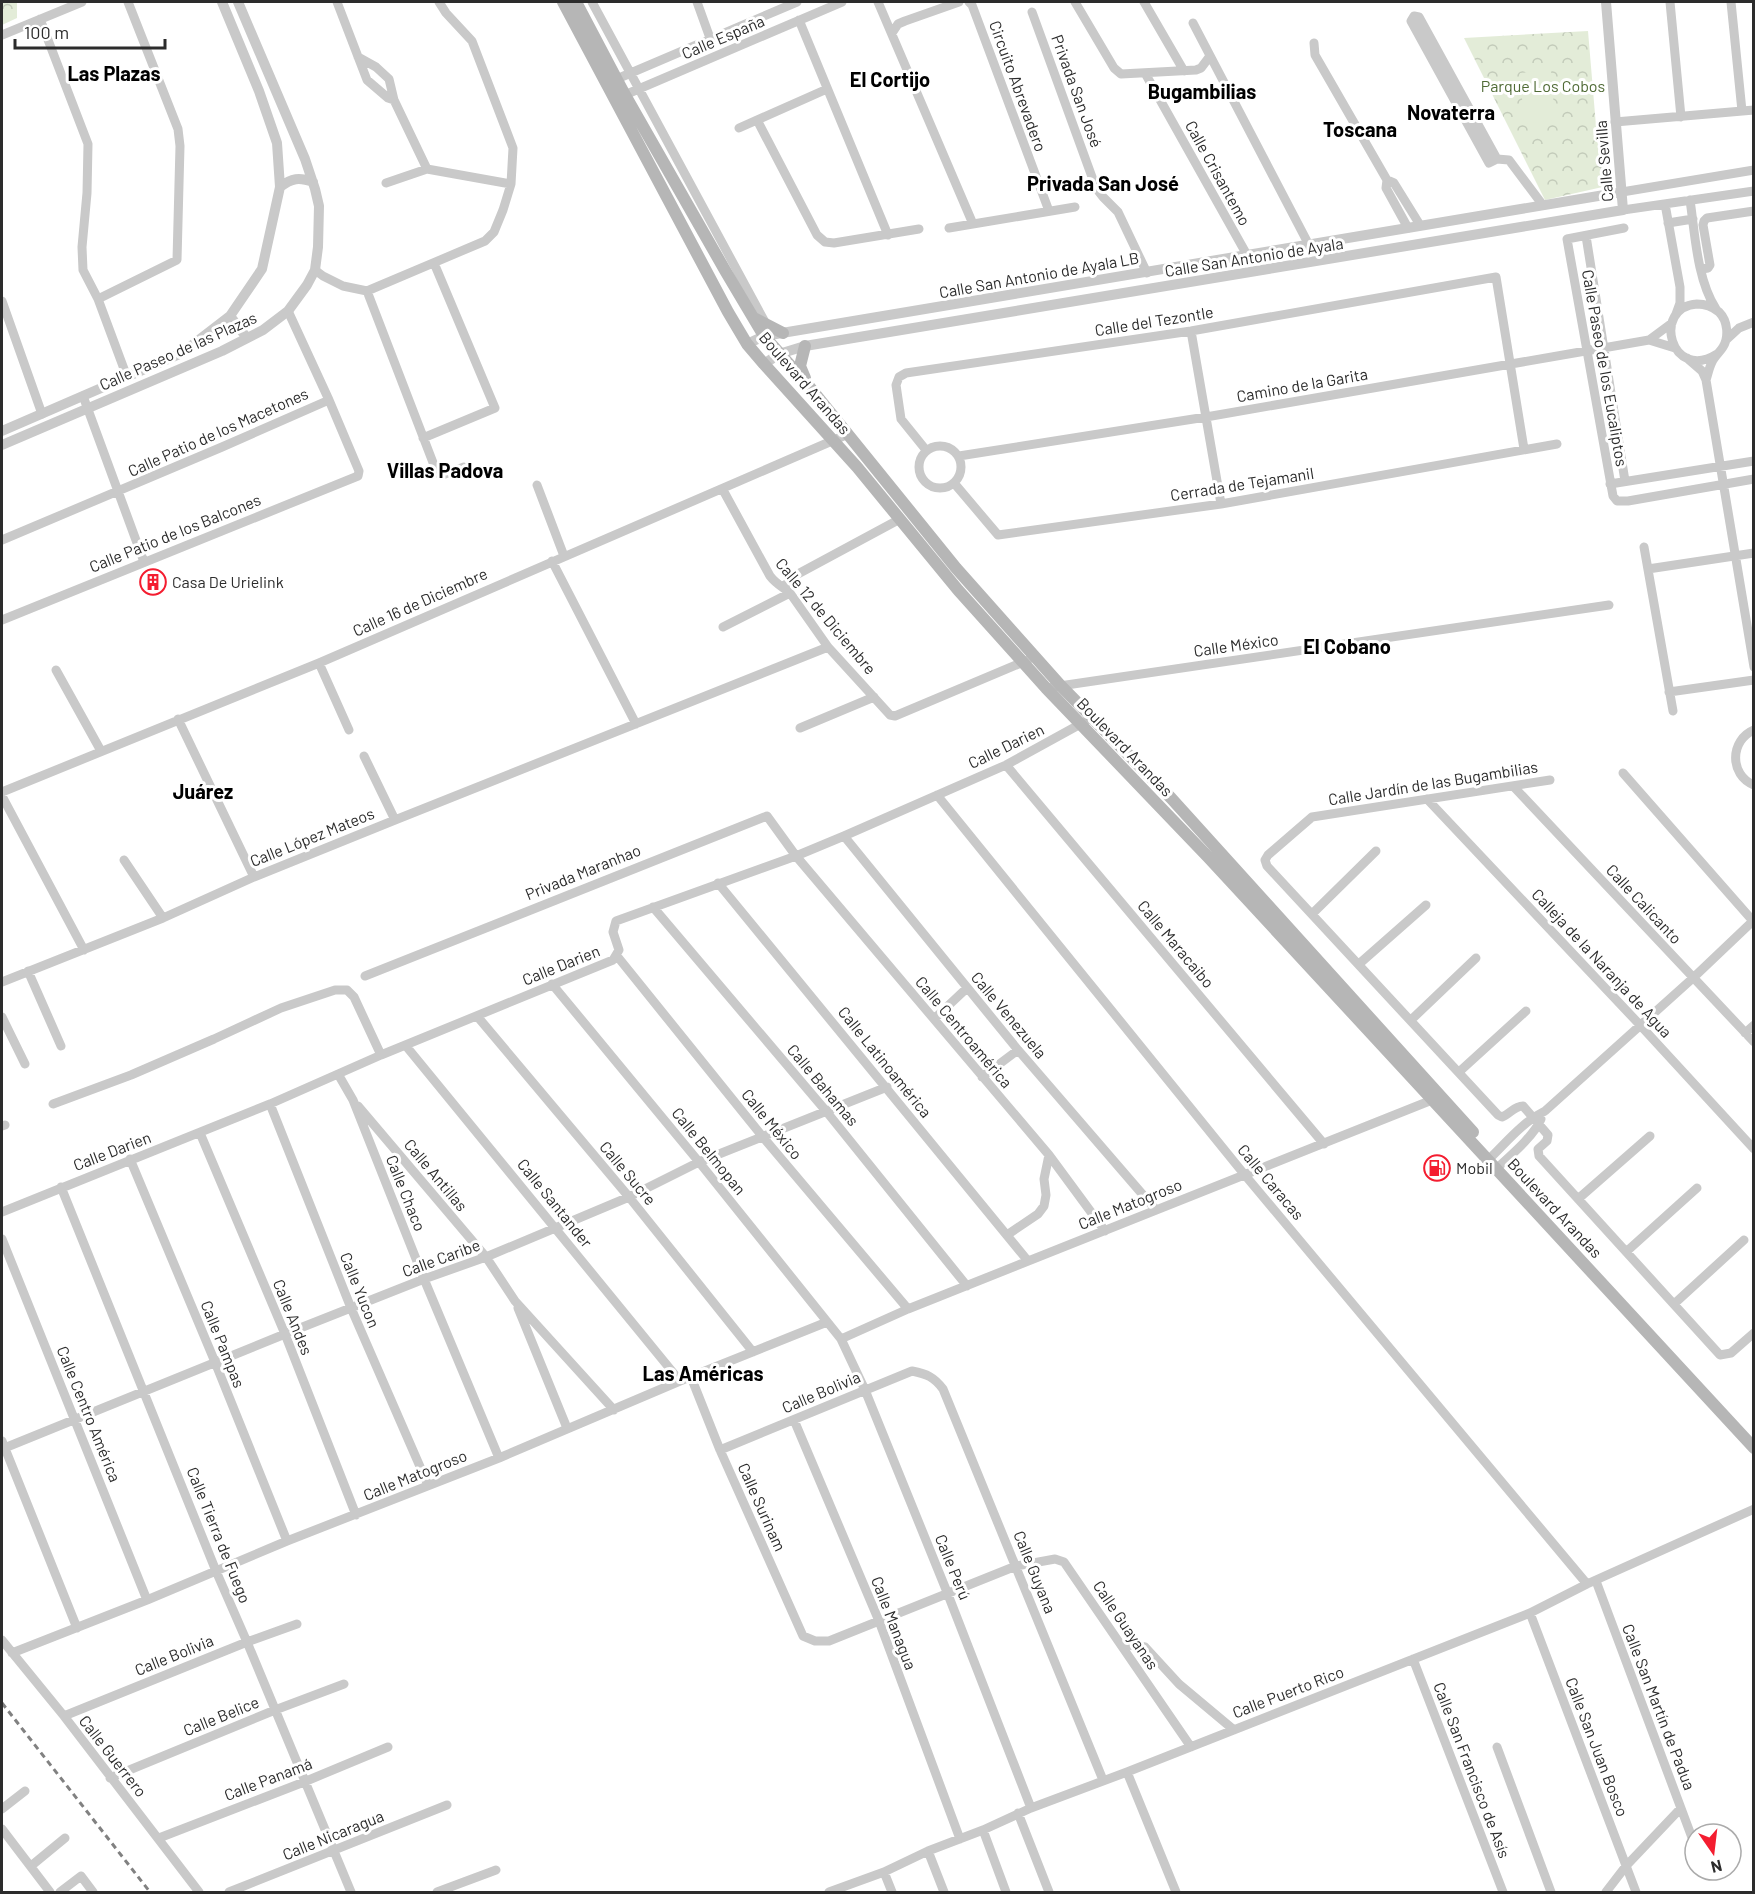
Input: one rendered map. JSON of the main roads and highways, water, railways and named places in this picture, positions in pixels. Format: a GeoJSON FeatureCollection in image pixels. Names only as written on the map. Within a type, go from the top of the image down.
{"type":"FeatureCollection","features":[{"type":"Feature","properties":{"kind":"main road","name":"Boulevard Arandas"},"geometry":{"type":"LineString","coordinates":[[563,2],[612,81]]}},
{"type":"Feature","properties":{"kind":"main road","name":"Boulevard Arandas"},"geometry":{"type":"LineString","coordinates":[[576,2],[612,81],[728,312],[747,344],[834,441],[958,590],[1028,659],[1061,686],[1086,721],[1166,813],[1432,1100],[1495,1162],[1754,1439]]}},
{"type":"Feature","properties":{"kind":"main road","name":"Boulevard Arandas"},"geometry":{"type":"LineString","coordinates":[[620,97],[753,318],[765,330],[779,354],[808,385],[956,568],[1028,659],[1046,688],[1086,721],[1122,746],[1172,798],[1495,1162],[1754,1448]]}},
{"type":"Feature","properties":{"kind":"main road"},"geometry":{"type":"LineString","coordinates":[[726,272],[727,252]]}},
{"type":"Feature","properties":{"kind":"main road"},"geometry":{"type":"LineString","coordinates":[[765,330],[783,333]]}},
{"type":"Feature","properties":{"kind":"main road"},"geometry":{"type":"LineString","coordinates":[[806,346],[800,366],[808,385]]}},
{"type":"Feature","properties":{"kind":"railway"},"geometry":{"type":"LineString","coordinates":[[2,1703],[150,1892]]}},
{"type":"Feature","properties":{"kind":"place","name":"Casa De Urielink"},"geometry":{"type":"Point","coordinates":[153,582]}},
{"type":"Feature","properties":{"kind":"place","name":"Mobil"},"geometry":{"type":"Point","coordinates":[1437,1168]}},
{"type":"Feature","properties":{"kind":"district","name":"Las Plazas"},"geometry":{"type":"Point","coordinates":[114,74]}},
{"type":"Feature","properties":{"kind":"district","name":"El Cortijo"},"geometry":{"type":"Point","coordinates":[890,80]}},
{"type":"Feature","properties":{"kind":"district","name":"Bugambilias"},"geometry":{"type":"Point","coordinates":[1202,92]}},
{"type":"Feature","properties":{"kind":"district","name":"Novaterra"},"geometry":{"type":"Point","coordinates":[1451,113]}},
{"type":"Feature","properties":{"kind":"district","name":"Toscana"},"geometry":{"type":"Point","coordinates":[1360,130]}},
{"type":"Feature","properties":{"kind":"district","name":"Privada San José"},"geometry":{"type":"Point","coordinates":[1103,184]}},
{"type":"Feature","properties":{"kind":"district","name":"Villas Padova"},"geometry":{"type":"Point","coordinates":[445,471]}},
{"type":"Feature","properties":{"kind":"district","name":"El Cobano"},"geometry":{"type":"Point","coordinates":[1347,647]}},
{"type":"Feature","properties":{"kind":"district","name":"Juárez"},"geometry":{"type":"Point","coordinates":[203,792]}},
{"type":"Feature","properties":{"kind":"district","name":"Las Américas"},"geometry":{"type":"Point","coordinates":[703,1374]}},
{"type":"Feature","properties":{"kind":"park label","name":"Parque Los Cobos"},"geometry":{"type":"Point","coordinates":[1543,86]}}]}
